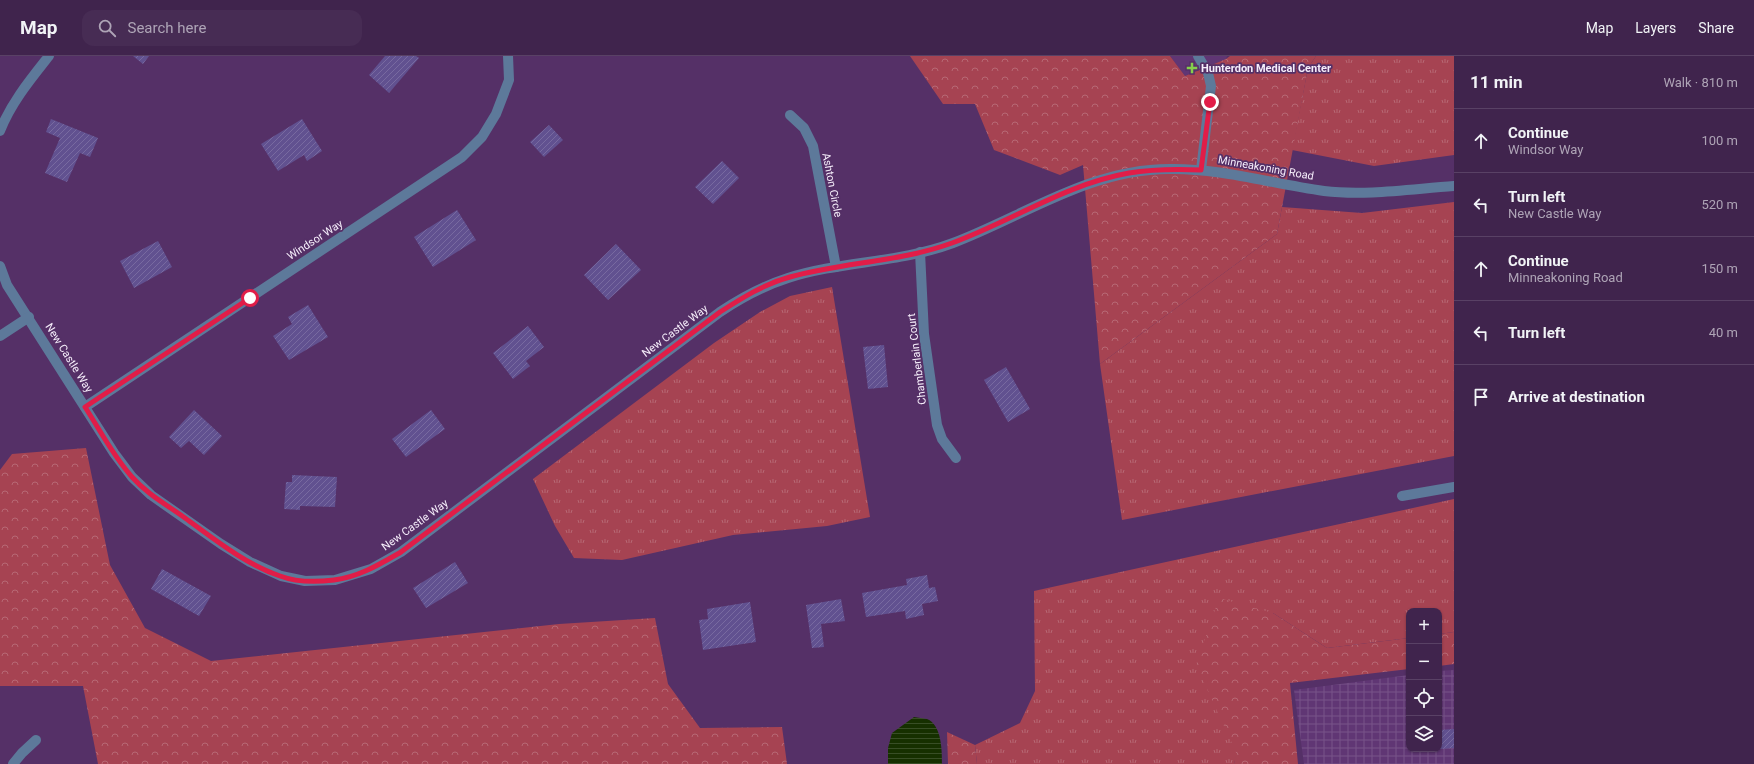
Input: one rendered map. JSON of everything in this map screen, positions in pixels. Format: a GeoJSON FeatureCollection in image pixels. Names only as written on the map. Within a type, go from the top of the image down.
{"type":"FeatureCollection","features":[{"type":"Feature","properties":{"kind":"street"},"geometry":{"type":"LineString","coordinates":[[0,131],[7,113],[27,83],[49,56]]}},
{"type":"Feature","properties":{"kind":"street","name":"Windsor Way"},"geometry":{"type":"LineString","coordinates":[[85,407],[462,157],[482,137],[496,114],[509,80],[508,56]]}},
{"type":"Feature","properties":{"kind":"street"},"geometry":{"type":"LineString","coordinates":[[1198,56],[1208,73],[1211,86],[1201,170]]}},
{"type":"Feature","properties":{"kind":"street","name":"Ashton Circle"},"geometry":{"type":"LineString","coordinates":[[790,115],[804,128],[813,146],[836,267]]}},
{"type":"Feature","properties":{"kind":"street","name":"Minneakoning Road"},"geometry":{"type":"LineString","coordinates":[[920,252],[952,243],[1072,190],[1100,180],[1129,173],[1167,168],[1201,170],[1324,191],[1347,192],[1454,186]]}},
{"type":"Feature","properties":{"kind":"street","name":"New Castle Way"},"geometry":{"type":"LineString","coordinates":[[0,266],[7,285],[29,317],[114,453],[132,477],[151,494],[221,544],[250,562],[280,576],[305,581],[335,580],[371,569],[401,552],[740,298],[790,277],[920,252]]}},
{"type":"Feature","properties":{"kind":"street","name":"Chamberlain Court"},"geometry":{"type":"LineString","coordinates":[[920,252],[924,334],[937,425],[942,438],[956,458]]}},
{"type":"Feature","properties":{"kind":"street"},"geometry":{"type":"LineString","coordinates":[[0,336],[29,317]]}},
{"type":"Feature","properties":{"kind":"street"},"geometry":{"type":"LineString","coordinates":[[1402,496],[1454,486]]}},
{"type":"Feature","properties":{"kind":"street"},"geometry":{"type":"LineString","coordinates":[[13,764],[36,740]]}},
{"type":"Feature","properties":{"kind":"shaded area","name":"Hunterdon Medical Center"},"geometry":{"type":"Polygon","coordinates":[[[1170,56],[1227,56],[1226,59],[1185,76],[1170,56]]]}},
{"type":"Feature","properties":{"kind":"shaded area"},"geometry":{"type":"Polygon","coordinates":[[[1454,670],[1454,764],[1304,764],[1294,690],[1406,675],[1406,752],[1442,752],[1442,671],[1454,670]]]}},
{"type":"Feature","properties":{"kind":"shaded area"},"geometry":{"type":"Polygon","coordinates":[[[914,717],[927,719],[936,727],[940,739],[942,764],[888,764],[888,748],[892,733],[914,717]]]}},
{"type":"Feature","properties":{"kind":"green space"},"geometry":{"type":"Polygon","coordinates":[[[910,56],[1170,56],[1185,76],[1230,56],[1316,56],[1308,68],[1277,234],[1100,364],[1083,165],[1060,175],[994,150],[975,104],[943,104],[910,56]]]}},
{"type":"Feature","properties":{"kind":"green space"},"geometry":{"type":"Polygon","coordinates":[[[1316,56],[1454,56],[1454,155],[1374,166],[1292,150],[1308,68],[1316,56]]]}},
{"type":"Feature","properties":{"kind":"green space"},"geometry":{"type":"Polygon","coordinates":[[[1454,202],[1454,456],[1122,520],[1100,364],[1277,234],[1282,207],[1362,213],[1454,202]]]}},
{"type":"Feature","properties":{"kind":"green space"},"geometry":{"type":"Polygon","coordinates":[[[832,287],[870,517],[827,526],[733,535],[622,560],[574,558],[555,526],[533,479],[714,343],[760,312],[790,296],[832,287]]]}},
{"type":"Feature","properties":{"kind":"green space"},"geometry":{"type":"Polygon","coordinates":[[[86,448],[110,565],[145,628],[211,661],[559,624],[655,618],[668,684],[700,728],[782,727],[787,764],[98,764],[83,686],[0,686],[0,470],[12,454],[86,448]]]}},
{"type":"Feature","properties":{"kind":"green space"},"geometry":{"type":"Polygon","coordinates":[[[1454,499],[1454,632],[1442,634],[1442,608],[1406,608],[1406,638],[1327,648],[1273,613],[1234,764],[977,764],[975,745],[1020,723],[1035,691],[1034,591],[1454,499]]]}},
{"type":"Feature","properties":{"kind":"green space"},"geometry":{"type":"Polygon","coordinates":[[[1219,598],[1273,613],[1327,648],[1406,638],[1406,669],[1290,683],[1298,764],[1234,764],[1236,752],[1196,665],[1219,598]]]}},
{"type":"Feature","properties":{"kind":"green space"},"geometry":{"type":"Polygon","coordinates":[[[1454,632],[1454,664],[1442,666],[1442,634],[1454,632]]]}},
{"type":"Feature","properties":{"kind":"green space"},"geometry":{"type":"Polygon","coordinates":[[[947,732],[975,745],[977,764],[948,764],[947,732]]]}},
{"type":"Feature","properties":{"kind":"building"},"geometry":{"type":"Polygon","coordinates":[[[133,56],[149,56],[143,64],[133,56]]]}},
{"type":"Feature","properties":{"kind":"building"},"geometry":{"type":"Polygon","coordinates":[[[385,56],[416,56],[419,58],[389,93],[369,75],[385,56]]]}},
{"type":"Feature","properties":{"kind":"building"},"geometry":{"type":"Polygon","coordinates":[[[51,119],[98,138],[90,157],[80,153],[67,182],[45,173],[60,138],[46,132],[51,119]]]}},
{"type":"Feature","properties":{"kind":"building"},"geometry":{"type":"Polygon","coordinates":[[[302,119],[322,151],[307,161],[304,155],[278,171],[261,144],[302,119]]]}},
{"type":"Feature","properties":{"kind":"building"},"geometry":{"type":"Polygon","coordinates":[[[549,125],[563,140],[544,157],[530,142],[549,125]]]}},
{"type":"Feature","properties":{"kind":"building"},"geometry":{"type":"Polygon","coordinates":[[[722,161],[739,178],[713,204],[695,187],[722,161]]]}},
{"type":"Feature","properties":{"kind":"building"},"geometry":{"type":"Polygon","coordinates":[[[457,210],[476,240],[433,267],[414,237],[457,210]]]}},
{"type":"Feature","properties":{"kind":"building"},"geometry":{"type":"Polygon","coordinates":[[[158,241],[172,267],[134,288],[120,261],[158,241]]]}},
{"type":"Feature","properties":{"kind":"building"},"geometry":{"type":"Polygon","coordinates":[[[616,244],[641,270],[608,300],[584,275],[616,244]]]}},
{"type":"Feature","properties":{"kind":"building"},"geometry":{"type":"Polygon","coordinates":[[[308,305],[328,337],[289,360],[273,336],[292,324],[288,317],[308,305]]]}},
{"type":"Feature","properties":{"kind":"building"},"geometry":{"type":"Polygon","coordinates":[[[528,326],[544,347],[526,361],[530,366],[513,379],[493,353],[528,326]]]}},
{"type":"Feature","properties":{"kind":"building"},"geometry":{"type":"Polygon","coordinates":[[[884,345],[888,387],[868,389],[863,347],[884,345]]]}},
{"type":"Feature","properties":{"kind":"building"},"geometry":{"type":"Polygon","coordinates":[[[1006,367],[1030,409],[1008,422],[984,380],[1006,367]]]}},
{"type":"Feature","properties":{"kind":"building"},"geometry":{"type":"Polygon","coordinates":[[[194,410],[222,436],[204,455],[189,441],[181,448],[169,437],[194,410]]]}},
{"type":"Feature","properties":{"kind":"building"},"geometry":{"type":"Polygon","coordinates":[[[431,410],[445,429],[406,457],[392,439],[431,410]]]}},
{"type":"Feature","properties":{"kind":"building"},"geometry":{"type":"Polygon","coordinates":[[[292,475],[337,477],[335,507],[300,506],[300,510],[284,509],[286,482],[292,482],[292,475]]]}},
{"type":"Feature","properties":{"kind":"building"},"geometry":{"type":"Polygon","coordinates":[[[455,562],[468,583],[426,608],[413,588],[455,562]]]}},
{"type":"Feature","properties":{"kind":"building"},"geometry":{"type":"Polygon","coordinates":[[[162,569],[211,596],[199,616],[151,589],[162,569]]]}},
{"type":"Feature","properties":{"kind":"building"},"geometry":{"type":"Polygon","coordinates":[[[927,575],[929,588],[935,587],[938,601],[922,604],[924,615],[906,619],[905,611],[866,617],[862,593],[907,585],[906,579],[927,575]]]}},
{"type":"Feature","properties":{"kind":"building"},"geometry":{"type":"Polygon","coordinates":[[[841,599],[845,621],[821,624],[824,647],[812,648],[806,605],[841,599]]]}},
{"type":"Feature","properties":{"kind":"building"},"geometry":{"type":"Polygon","coordinates":[[[750,602],[756,642],[703,650],[699,620],[708,619],[707,609],[750,602]]]}},
{"type":"Feature","properties":{"kind":"building"},"geometry":{"type":"Polygon","coordinates":[[[1454,729],[1454,748],[1442,749],[1442,730],[1454,729]]]}},
{"type":"Feature","properties":{"kind":"place","name":"Hunterdon Medical Center"},"geometry":{"type":"Point","coordinates":[1192,68]}},
{"type":"Feature","properties":{"kind":"route"},"geometry":{"type":"LineString","coordinates":[[250,298],[85,407],[114,453],[132,477],[151,494],[221,544],[250,562],[280,576],[305,581],[335,580],[371,569],[401,552],[740,298],[790,277],[920,252],[952,243],[1072,190],[1100,180],[1129,173],[1167,168],[1201,170],[1210,102]]}}]}
